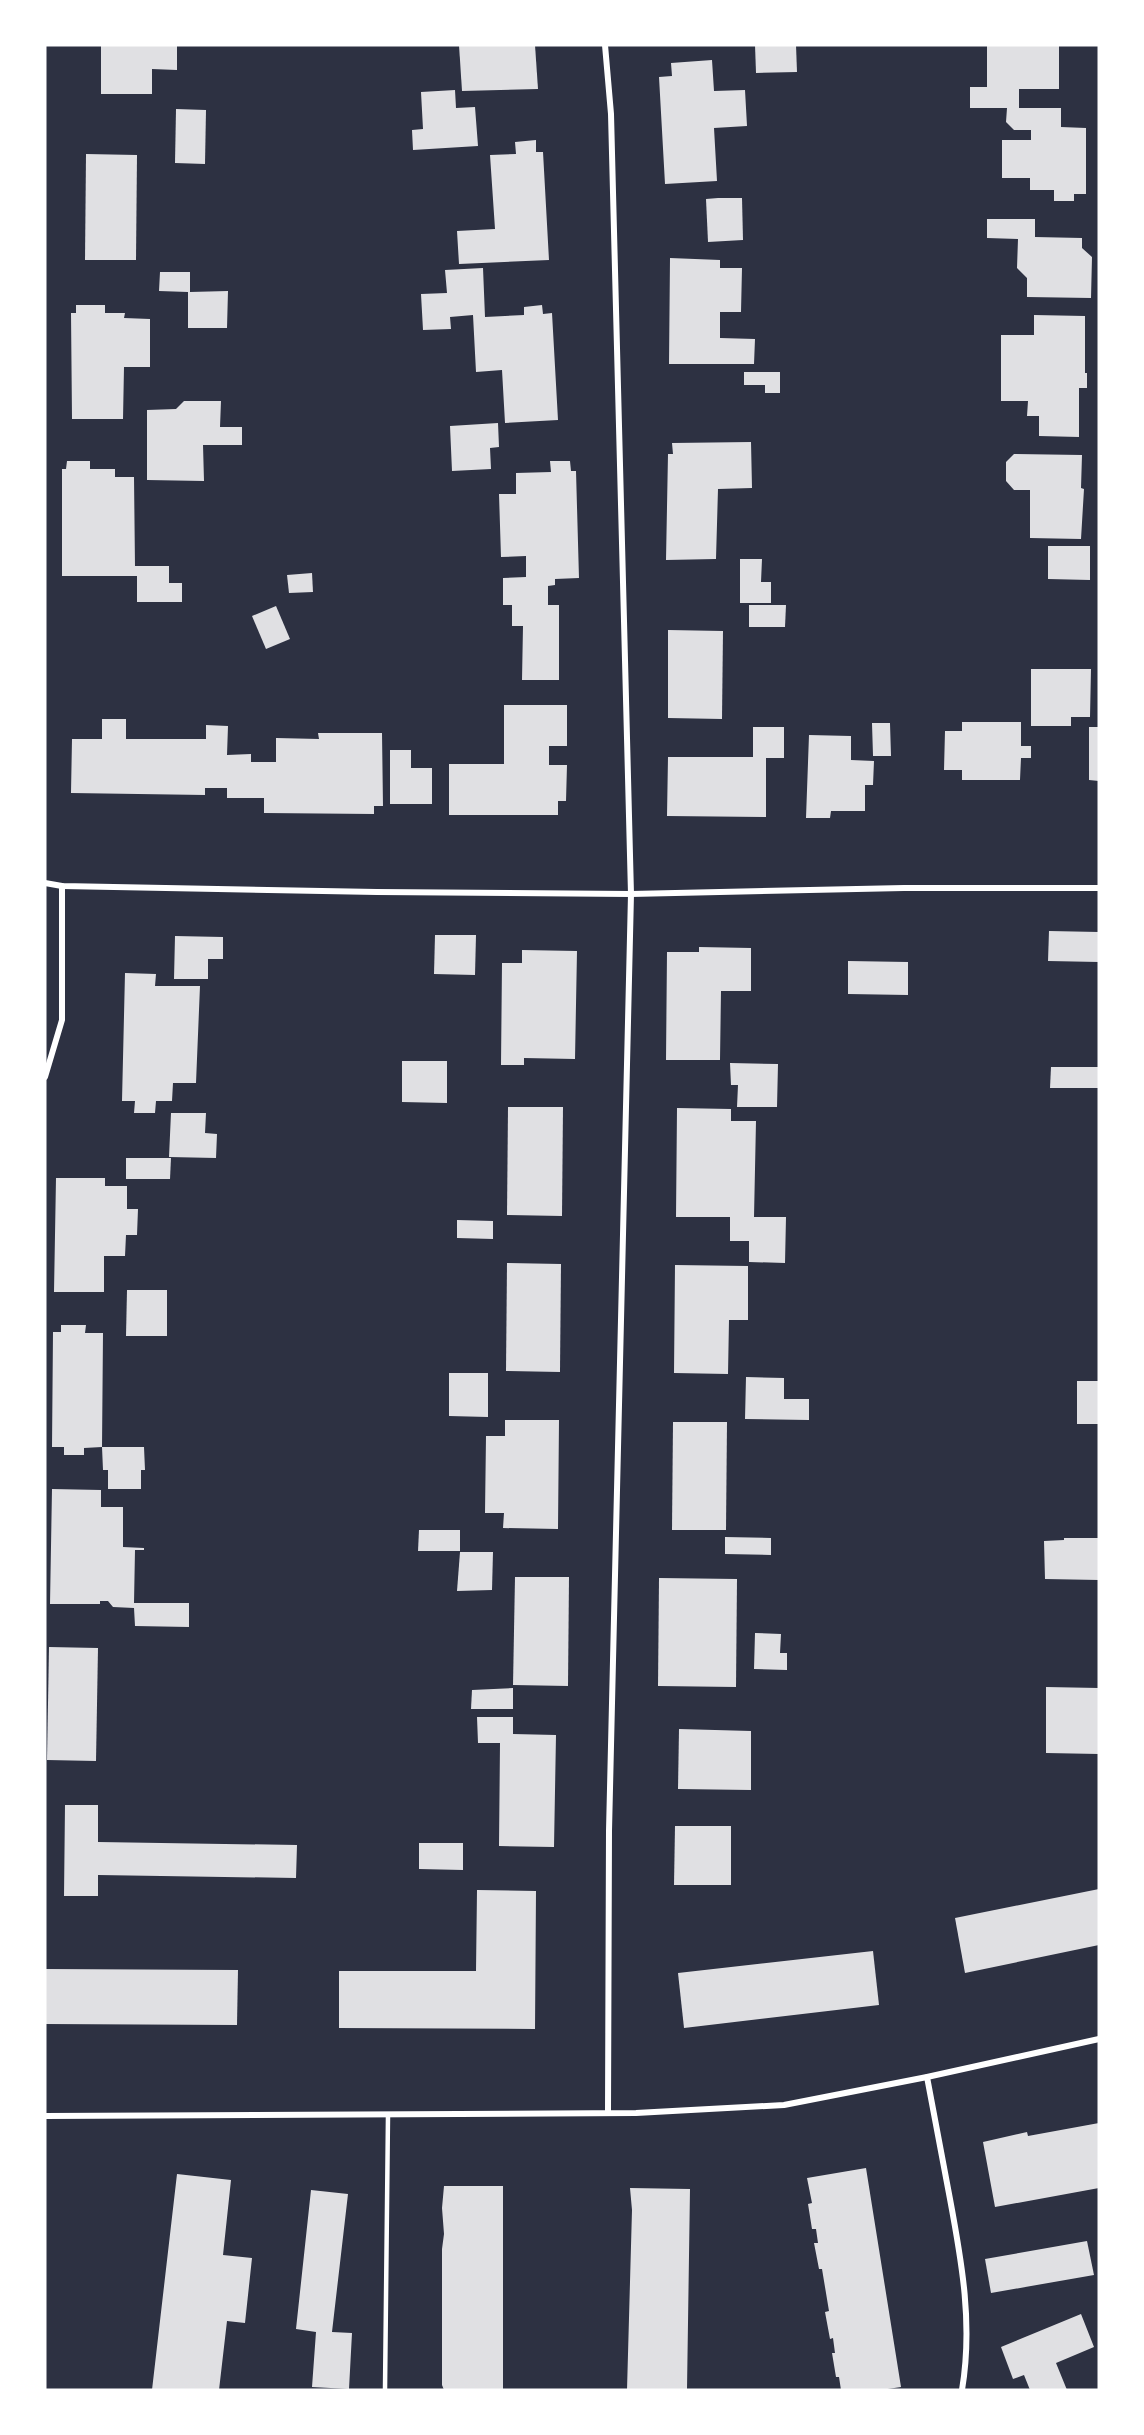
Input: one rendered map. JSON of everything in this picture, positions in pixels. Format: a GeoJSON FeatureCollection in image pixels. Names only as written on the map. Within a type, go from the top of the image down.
{"type":"FeatureCollection","features":[{"type":"Feature","properties":{"kind":"street"},"geometry":{"type":"LineString","coordinates":[[605,45],[611,114],[631,894],[609,1830],[608,2113]]}},
{"type":"Feature","properties":{"kind":"street"},"geometry":{"type":"LineString","coordinates":[[45,883],[62,886],[365,892],[631,894],[904,888],[1099,888]]}},
{"type":"Feature","properties":{"kind":"street"},"geometry":{"type":"LineString","coordinates":[[45,1077],[62,1020],[62,886]]}},
{"type":"Feature","properties":{"kind":"street"},"geometry":{"type":"LineString","coordinates":[[45,2116],[608,2113],[784,2105],[927,2077],[1099,2039]]}},
{"type":"Feature","properties":{"kind":"street"},"geometry":{"type":"LineString","coordinates":[[927,2077],[960,2251],[967,2310],[967,2359],[962,2390]]}},
{"type":"Feature","properties":{"kind":"lane"},"geometry":{"type":"LineString","coordinates":[[385,2390],[388,2115]]}},
{"type":"Feature","properties":{"kind":"building"},"geometry":{"type":"Polygon","coordinates":[[[101,45],[177,45],[177,70],[152,69],[152,94],[101,94],[101,45]]]}},
{"type":"Feature","properties":{"kind":"building"},"geometry":{"type":"Polygon","coordinates":[[[459,45],[535,45],[538,89],[462,91],[459,45]]]}},
{"type":"Feature","properties":{"kind":"building"},"geometry":{"type":"Polygon","coordinates":[[[755,45],[796,45],[797,72],[756,73],[755,45]]]}},
{"type":"Feature","properties":{"kind":"building"},"geometry":{"type":"Polygon","coordinates":[[[987,45],[1059,45],[1059,89],[1019,89],[1019,108],[1061,108],[1061,127],[1086,128],[1086,194],[1074,194],[1074,201],[1054,201],[1054,190],[1030,190],[1030,178],[1002,178],[1002,140],[1031,140],[1031,130],[1014,130],[1006,122],[1007,108],[970,108],[970,87],[987,87],[987,45]]]}},
{"type":"Feature","properties":{"kind":"building"},"geometry":{"type":"Polygon","coordinates":[[[712,60],[714,91],[745,90],[747,126],[714,128],[717,181],[665,184],[659,77],[672,76],[671,63],[712,60]]]}},
{"type":"Feature","properties":{"kind":"building"},"geometry":{"type":"Polygon","coordinates":[[[455,90],[456,108],[475,107],[478,146],[413,150],[412,130],[423,129],[421,92],[455,90]]]}},
{"type":"Feature","properties":{"kind":"building"},"geometry":{"type":"Polygon","coordinates":[[[176,109],[206,110],[205,164],[175,163],[176,109]]]}},
{"type":"Feature","properties":{"kind":"building"},"geometry":{"type":"Polygon","coordinates":[[[536,140],[536,152],[543,152],[549,260],[459,264],[457,231],[495,229],[490,155],[516,154],[515,142],[536,140]]]}},
{"type":"Feature","properties":{"kind":"building"},"geometry":{"type":"Polygon","coordinates":[[[86,154],[137,155],[136,260],[85,260],[86,154]]]}},
{"type":"Feature","properties":{"kind":"building"},"geometry":{"type":"Polygon","coordinates":[[[742,198],[743,240],[708,242],[706,199],[742,198]]]}},
{"type":"Feature","properties":{"kind":"building"},"geometry":{"type":"Polygon","coordinates":[[[987,219],[1035,219],[1035,237],[1082,238],[1082,248],[1092,257],[1091,298],[1027,297],[1027,278],[1017,268],[1018,239],[987,238],[987,219]]]}},
{"type":"Feature","properties":{"kind":"building"},"geometry":{"type":"Polygon","coordinates":[[[670,258],[720,260],[720,268],[742,268],[741,312],[720,312],[720,338],[755,339],[754,364],[669,364],[670,258]]]}},
{"type":"Feature","properties":{"kind":"building"},"geometry":{"type":"Polygon","coordinates":[[[483,268],[485,317],[524,315],[524,307],[542,305],[543,314],[552,313],[558,420],[505,423],[502,370],[476,372],[473,315],[450,317],[451,329],[423,330],[421,294],[447,293],[445,270],[483,268]]]}},
{"type":"Feature","properties":{"kind":"building"},"geometry":{"type":"Polygon","coordinates":[[[160,272],[190,272],[190,292],[228,291],[227,328],[188,328],[188,292],[159,291],[160,272]]]}},
{"type":"Feature","properties":{"kind":"building"},"geometry":{"type":"Polygon","coordinates":[[[76,305],[105,305],[105,313],[125,313],[124,318],[150,319],[150,367],[124,367],[123,419],[72,419],[71,313],[76,313],[76,305]]]}},
{"type":"Feature","properties":{"kind":"building"},"geometry":{"type":"Polygon","coordinates":[[[1034,315],[1085,316],[1087,388],[1079,388],[1079,437],[1039,436],[1039,416],[1027,416],[1028,401],[1001,401],[1001,335],[1034,335],[1034,315]]]}},
{"type":"Feature","properties":{"kind":"building"},"geometry":{"type":"Polygon","coordinates":[[[744,372],[780,372],[780,393],[765,393],[765,385],[744,385],[744,372]]]}},
{"type":"Feature","properties":{"kind":"building"},"geometry":{"type":"Polygon","coordinates":[[[184,401],[221,401],[220,427],[242,427],[242,445],[203,445],[204,481],[147,480],[147,410],[176,409],[184,401]]]}},
{"type":"Feature","properties":{"kind":"building"},"geometry":{"type":"Polygon","coordinates":[[[498,423],[499,447],[490,448],[491,469],[452,471],[450,426],[498,423]]]}},
{"type":"Feature","properties":{"kind":"building"},"geometry":{"type":"Polygon","coordinates":[[[751,442],[752,488],[718,489],[716,559],[666,560],[668,454],[673,454],[672,443],[751,442]]]}},
{"type":"Feature","properties":{"kind":"building"},"geometry":{"type":"Polygon","coordinates":[[[1014,454],[1082,455],[1081,488],[1084,489],[1081,539],[1030,538],[1030,490],[1014,490],[1006,481],[1006,462],[1014,454]]]}},
{"type":"Feature","properties":{"kind":"building"},"geometry":{"type":"Polygon","coordinates":[[[67,461],[90,461],[90,469],[115,469],[115,477],[134,477],[135,566],[169,566],[169,583],[182,583],[182,602],[137,602],[137,576],[62,576],[62,469],[66,469],[67,461]]]}},
{"type":"Feature","properties":{"kind":"building"},"geometry":{"type":"Polygon","coordinates":[[[550,461],[570,461],[571,471],[576,471],[579,578],[555,579],[555,585],[548,586],[548,605],[559,605],[559,680],[522,680],[523,626],[512,626],[512,605],[503,605],[503,578],[526,577],[526,556],[501,557],[499,494],[516,494],[516,473],[551,472],[550,461]]]}},
{"type":"Feature","properties":{"kind":"building"},"geometry":{"type":"Polygon","coordinates":[[[1048,546],[1090,546],[1090,580],[1048,579],[1048,546]]]}},
{"type":"Feature","properties":{"kind":"building"},"geometry":{"type":"Polygon","coordinates":[[[740,559],[762,559],[761,582],[771,582],[771,603],[740,603],[740,559]]]}},
{"type":"Feature","properties":{"kind":"building"},"geometry":{"type":"Polygon","coordinates":[[[312,573],[313,592],[289,593],[287,575],[312,573]]]}},
{"type":"Feature","properties":{"kind":"building"},"geometry":{"type":"Polygon","coordinates":[[[749,605],[786,605],[785,627],[749,627],[749,605]]]}},
{"type":"Feature","properties":{"kind":"building"},"geometry":{"type":"Polygon","coordinates":[[[276,606],[290,639],[266,649],[252,616],[276,606]]]}},
{"type":"Feature","properties":{"kind":"building"},"geometry":{"type":"Polygon","coordinates":[[[668,630],[723,631],[722,719],[668,718],[668,630]]]}},
{"type":"Feature","properties":{"kind":"building"},"geometry":{"type":"Polygon","coordinates":[[[1031,669],[1091,669],[1090,717],[1071,717],[1071,726],[1031,726],[1031,669]]]}},
{"type":"Feature","properties":{"kind":"building"},"geometry":{"type":"Polygon","coordinates":[[[504,705],[567,705],[567,746],[549,746],[549,765],[567,765],[566,801],[558,801],[558,815],[449,815],[449,764],[504,764],[504,705]]]}},
{"type":"Feature","properties":{"kind":"building"},"geometry":{"type":"Polygon","coordinates":[[[102,719],[126,719],[126,739],[206,739],[206,725],[228,726],[227,755],[251,754],[251,762],[276,762],[276,738],[319,739],[318,733],[382,733],[383,806],[374,806],[374,814],[264,813],[264,798],[227,798],[227,788],[205,788],[205,795],[71,793],[72,739],[102,739],[102,719]]]}},
{"type":"Feature","properties":{"kind":"building"},"geometry":{"type":"Polygon","coordinates":[[[962,722],[1021,722],[1021,746],[1031,746],[1031,758],[1021,758],[1020,780],[962,780],[962,770],[944,770],[945,731],[962,731],[962,722]]]}},
{"type":"Feature","properties":{"kind":"building"},"geometry":{"type":"Polygon","coordinates":[[[872,723],[890,723],[891,756],[873,756],[872,723]]]}},
{"type":"Feature","properties":{"kind":"building"},"geometry":{"type":"Polygon","coordinates":[[[753,727],[784,727],[784,758],[766,758],[766,817],[667,816],[668,757],[753,757],[753,727]]]}},
{"type":"Feature","properties":{"kind":"building"},"geometry":{"type":"Polygon","coordinates":[[[1089,727],[1099,727],[1099,781],[1089,780],[1089,727]]]}},
{"type":"Feature","properties":{"kind":"building"},"geometry":{"type":"Polygon","coordinates":[[[809,735],[851,736],[851,760],[874,761],[873,785],[865,785],[865,811],[831,811],[830,818],[806,818],[809,735]]]}},
{"type":"Feature","properties":{"kind":"building"},"geometry":{"type":"Polygon","coordinates":[[[390,750],[411,750],[411,768],[432,768],[432,804],[390,804],[390,750]]]}},
{"type":"Feature","properties":{"kind":"building"},"geometry":{"type":"Polygon","coordinates":[[[1049,931],[1099,932],[1099,962],[1048,961],[1049,931]]]}},
{"type":"Feature","properties":{"kind":"building"},"geometry":{"type":"Polygon","coordinates":[[[435,935],[476,935],[475,975],[434,974],[435,935]]]}},
{"type":"Feature","properties":{"kind":"building"},"geometry":{"type":"Polygon","coordinates":[[[175,936],[223,937],[223,959],[208,959],[208,979],[174,979],[175,936]]]}},
{"type":"Feature","properties":{"kind":"building"},"geometry":{"type":"Polygon","coordinates":[[[699,947],[751,948],[751,991],[721,991],[720,1060],[666,1060],[667,952],[699,952],[699,947]]]}},
{"type":"Feature","properties":{"kind":"building"},"geometry":{"type":"Polygon","coordinates":[[[522,950],[577,951],[575,1059],[524,1058],[524,1065],[501,1065],[502,963],[522,963],[522,950]]]}},
{"type":"Feature","properties":{"kind":"building"},"geometry":{"type":"Polygon","coordinates":[[[848,961],[908,962],[908,995],[848,994],[848,961]]]}},
{"type":"Feature","properties":{"kind":"building"},"geometry":{"type":"Polygon","coordinates":[[[125,973],[156,974],[155,986],[200,986],[196,1083],[173,1083],[172,1101],[156,1101],[155,1113],[134,1113],[135,1101],[122,1101],[125,973]]]}},
{"type":"Feature","properties":{"kind":"building"},"geometry":{"type":"Polygon","coordinates":[[[402,1061],[447,1061],[447,1103],[402,1102],[402,1061]]]}},
{"type":"Feature","properties":{"kind":"building"},"geometry":{"type":"Polygon","coordinates":[[[730,1063],[778,1064],[777,1107],[737,1107],[738,1085],[731,1085],[730,1063]]]}},
{"type":"Feature","properties":{"kind":"building"},"geometry":{"type":"Polygon","coordinates":[[[1051,1067],[1099,1067],[1099,1088],[1050,1088],[1051,1067]]]}},
{"type":"Feature","properties":{"kind":"building"},"geometry":{"type":"Polygon","coordinates":[[[508,1107],[563,1107],[562,1216],[507,1215],[508,1107]]]}},
{"type":"Feature","properties":{"kind":"building"},"geometry":{"type":"Polygon","coordinates":[[[677,1108],[731,1109],[731,1121],[756,1121],[754,1217],[786,1217],[785,1263],[749,1262],[749,1241],[730,1241],[730,1217],[676,1217],[677,1108]]]}},
{"type":"Feature","properties":{"kind":"building"},"geometry":{"type":"Polygon","coordinates":[[[171,1113],[206,1113],[205,1133],[217,1134],[216,1158],[169,1157],[171,1113]]]}},
{"type":"Feature","properties":{"kind":"building"},"geometry":{"type":"Polygon","coordinates":[[[126,1158],[171,1158],[170,1179],[126,1179],[126,1158]]]}},
{"type":"Feature","properties":{"kind":"building"},"geometry":{"type":"Polygon","coordinates":[[[56,1178],[105,1178],[105,1186],[127,1186],[127,1209],[138,1209],[137,1235],[126,1235],[125,1256],[104,1256],[104,1292],[54,1292],[56,1178]]]}},
{"type":"Feature","properties":{"kind":"building"},"geometry":{"type":"Polygon","coordinates":[[[457,1220],[493,1221],[493,1239],[457,1238],[457,1220]]]}},
{"type":"Feature","properties":{"kind":"building"},"geometry":{"type":"Polygon","coordinates":[[[507,1263],[561,1264],[560,1372],[506,1371],[507,1263]]]}},
{"type":"Feature","properties":{"kind":"building"},"geometry":{"type":"Polygon","coordinates":[[[675,1265],[748,1266],[748,1320],[729,1320],[728,1374],[674,1373],[675,1265]]]}},
{"type":"Feature","properties":{"kind":"building"},"geometry":{"type":"Polygon","coordinates":[[[127,1290],[167,1290],[167,1336],[126,1336],[127,1290]]]}},
{"type":"Feature","properties":{"kind":"building"},"geometry":{"type":"Polygon","coordinates":[[[61,1325],[86,1325],[85,1333],[103,1333],[102,1447],[84,1448],[84,1455],[64,1455],[64,1447],[52,1447],[53,1332],[61,1332],[61,1325]]]}},
{"type":"Feature","properties":{"kind":"building"},"geometry":{"type":"Polygon","coordinates":[[[449,1373],[488,1373],[488,1417],[449,1416],[449,1373]]]}},
{"type":"Feature","properties":{"kind":"building"},"geometry":{"type":"Polygon","coordinates":[[[746,1377],[784,1378],[784,1399],[809,1399],[809,1420],[745,1419],[746,1377]]]}},
{"type":"Feature","properties":{"kind":"building"},"geometry":{"type":"Polygon","coordinates":[[[1077,1381],[1099,1381],[1099,1424],[1077,1424],[1077,1381]]]}},
{"type":"Feature","properties":{"kind":"building"},"geometry":{"type":"Polygon","coordinates":[[[505,1420],[559,1420],[558,1529],[503,1528],[504,1513],[485,1513],[486,1436],[505,1436],[505,1420]]]}},
{"type":"Feature","properties":{"kind":"building"},"geometry":{"type":"Polygon","coordinates":[[[673,1422],[727,1422],[726,1530],[672,1530],[673,1422]]]}},
{"type":"Feature","properties":{"kind":"building"},"geometry":{"type":"Polygon","coordinates":[[[102,1447],[144,1447],[145,1470],[141,1470],[141,1489],[108,1489],[108,1470],[103,1470],[102,1447]]]}},
{"type":"Feature","properties":{"kind":"building"},"geometry":{"type":"Polygon","coordinates":[[[52,1489],[101,1490],[101,1507],[123,1507],[123,1547],[144,1548],[144,1550],[135,1550],[134,1603],[189,1603],[189,1627],[135,1626],[134,1608],[113,1607],[108,1601],[100,1601],[100,1604],[50,1604],[52,1489]]]}},
{"type":"Feature","properties":{"kind":"building"},"geometry":{"type":"Polygon","coordinates":[[[419,1530],[460,1530],[460,1551],[418,1551],[419,1530]]]}},
{"type":"Feature","properties":{"kind":"building"},"geometry":{"type":"Polygon","coordinates":[[[725,1537],[771,1538],[771,1555],[725,1554],[725,1537]]]}},
{"type":"Feature","properties":{"kind":"building"},"geometry":{"type":"Polygon","coordinates":[[[1064,1538],[1099,1538],[1099,1580],[1045,1579],[1044,1541],[1064,1540],[1064,1538]]]}},
{"type":"Feature","properties":{"kind":"building"},"geometry":{"type":"Polygon","coordinates":[[[460,1552],[493,1552],[492,1590],[457,1591],[460,1552]]]}},
{"type":"Feature","properties":{"kind":"building"},"geometry":{"type":"Polygon","coordinates":[[[515,1577],[569,1577],[568,1686],[513,1685],[515,1577]]]}},
{"type":"Feature","properties":{"kind":"building"},"geometry":{"type":"Polygon","coordinates":[[[659,1578],[737,1579],[736,1687],[658,1686],[659,1578]]]}},
{"type":"Feature","properties":{"kind":"building"},"geometry":{"type":"Polygon","coordinates":[[[755,1633],[781,1634],[780,1653],[787,1653],[787,1670],[754,1669],[755,1633]]]}},
{"type":"Feature","properties":{"kind":"building"},"geometry":{"type":"Polygon","coordinates":[[[49,1647],[98,1648],[96,1761],[47,1760],[49,1647]]]}},
{"type":"Feature","properties":{"kind":"building"},"geometry":{"type":"Polygon","coordinates":[[[1046,1687],[1099,1688],[1099,1754],[1046,1753],[1046,1687]]]}},
{"type":"Feature","properties":{"kind":"building"},"geometry":{"type":"Polygon","coordinates":[[[513,1688],[513,1709],[471,1709],[472,1690],[513,1688]]]}},
{"type":"Feature","properties":{"kind":"building"},"geometry":{"type":"Polygon","coordinates":[[[477,1717],[513,1717],[513,1734],[556,1735],[554,1847],[499,1846],[500,1743],[478,1743],[477,1717]]]}},
{"type":"Feature","properties":{"kind":"building"},"geometry":{"type":"Polygon","coordinates":[[[679,1729],[751,1731],[751,1790],[678,1789],[679,1729]]]}},
{"type":"Feature","properties":{"kind":"building"},"geometry":{"type":"Polygon","coordinates":[[[65,1805],[98,1805],[98,1842],[297,1845],[296,1878],[98,1875],[98,1896],[64,1896],[65,1805]]]}},
{"type":"Feature","properties":{"kind":"building"},"geometry":{"type":"Polygon","coordinates":[[[675,1826],[731,1826],[731,1885],[674,1885],[675,1826]]]}},
{"type":"Feature","properties":{"kind":"building"},"geometry":{"type":"Polygon","coordinates":[[[419,1843],[463,1843],[463,1870],[419,1869],[419,1843]]]}},
{"type":"Feature","properties":{"kind":"building"},"geometry":{"type":"Polygon","coordinates":[[[1099,1889],[1099,1945],[965,1973],[955,1918],[1099,1889]]]}},
{"type":"Feature","properties":{"kind":"building"},"geometry":{"type":"Polygon","coordinates":[[[477,1890],[536,1891],[535,2029],[339,2028],[339,1971],[476,1971],[477,1890]]]}},
{"type":"Feature","properties":{"kind":"building"},"geometry":{"type":"Polygon","coordinates":[[[873,1951],[879,2005],[684,2028],[678,1973],[873,1951]]]}},
{"type":"Feature","properties":{"kind":"building"},"geometry":{"type":"Polygon","coordinates":[[[45,1969],[238,1970],[237,2025],[45,2024],[45,1969]]]}},
{"type":"Feature","properties":{"kind":"building"},"geometry":{"type":"Polygon","coordinates":[[[1099,2123],[1099,2188],[995,2207],[983,2142],[1027,2132],[1028,2136],[1099,2123]]]}},
{"type":"Feature","properties":{"kind":"building"},"geometry":{"type":"Polygon","coordinates":[[[866,2168],[901,2387],[881,2390],[841,2390],[832,2353],[835,2353],[833,2338],[830,2339],[825,2312],[829,2311],[822,2269],[819,2269],[814,2243],[818,2243],[816,2229],[812,2229],[808,2204],[812,2203],[807,2178],[866,2168]]]}},
{"type":"Feature","properties":{"kind":"building"},"geometry":{"type":"Polygon","coordinates":[[[177,2174],[231,2180],[223,2255],[252,2258],[245,2323],[227,2321],[219,2390],[152,2390],[177,2174]]]}},
{"type":"Feature","properties":{"kind":"building"},"geometry":{"type":"Polygon","coordinates":[[[444,2186],[503,2186],[503,2390],[444,2390],[442,2385],[444,2186]]]}},
{"type":"Feature","properties":{"kind":"building"},"geometry":{"type":"Polygon","coordinates":[[[630,2188],[690,2189],[687,2390],[627,2390],[632,2210],[630,2188]]]}},
{"type":"Feature","properties":{"kind":"building"},"geometry":{"type":"Polygon","coordinates":[[[311,2190],[348,2194],[332,2332],[352,2333],[349,2389],[312,2387],[316,2332],[296,2329],[311,2190]]]}},
{"type":"Feature","properties":{"kind":"building"},"geometry":{"type":"Polygon","coordinates":[[[1087,2241],[1094,2275],[991,2293],[985,2259],[1087,2241]]]}},
{"type":"Feature","properties":{"kind":"building"},"geometry":{"type":"Polygon","coordinates":[[[1081,2314],[1094,2347],[1056,2363],[1067,2390],[1030,2390],[1024,2375],[1013,2379],[1001,2347],[1081,2314]]]}}]}
